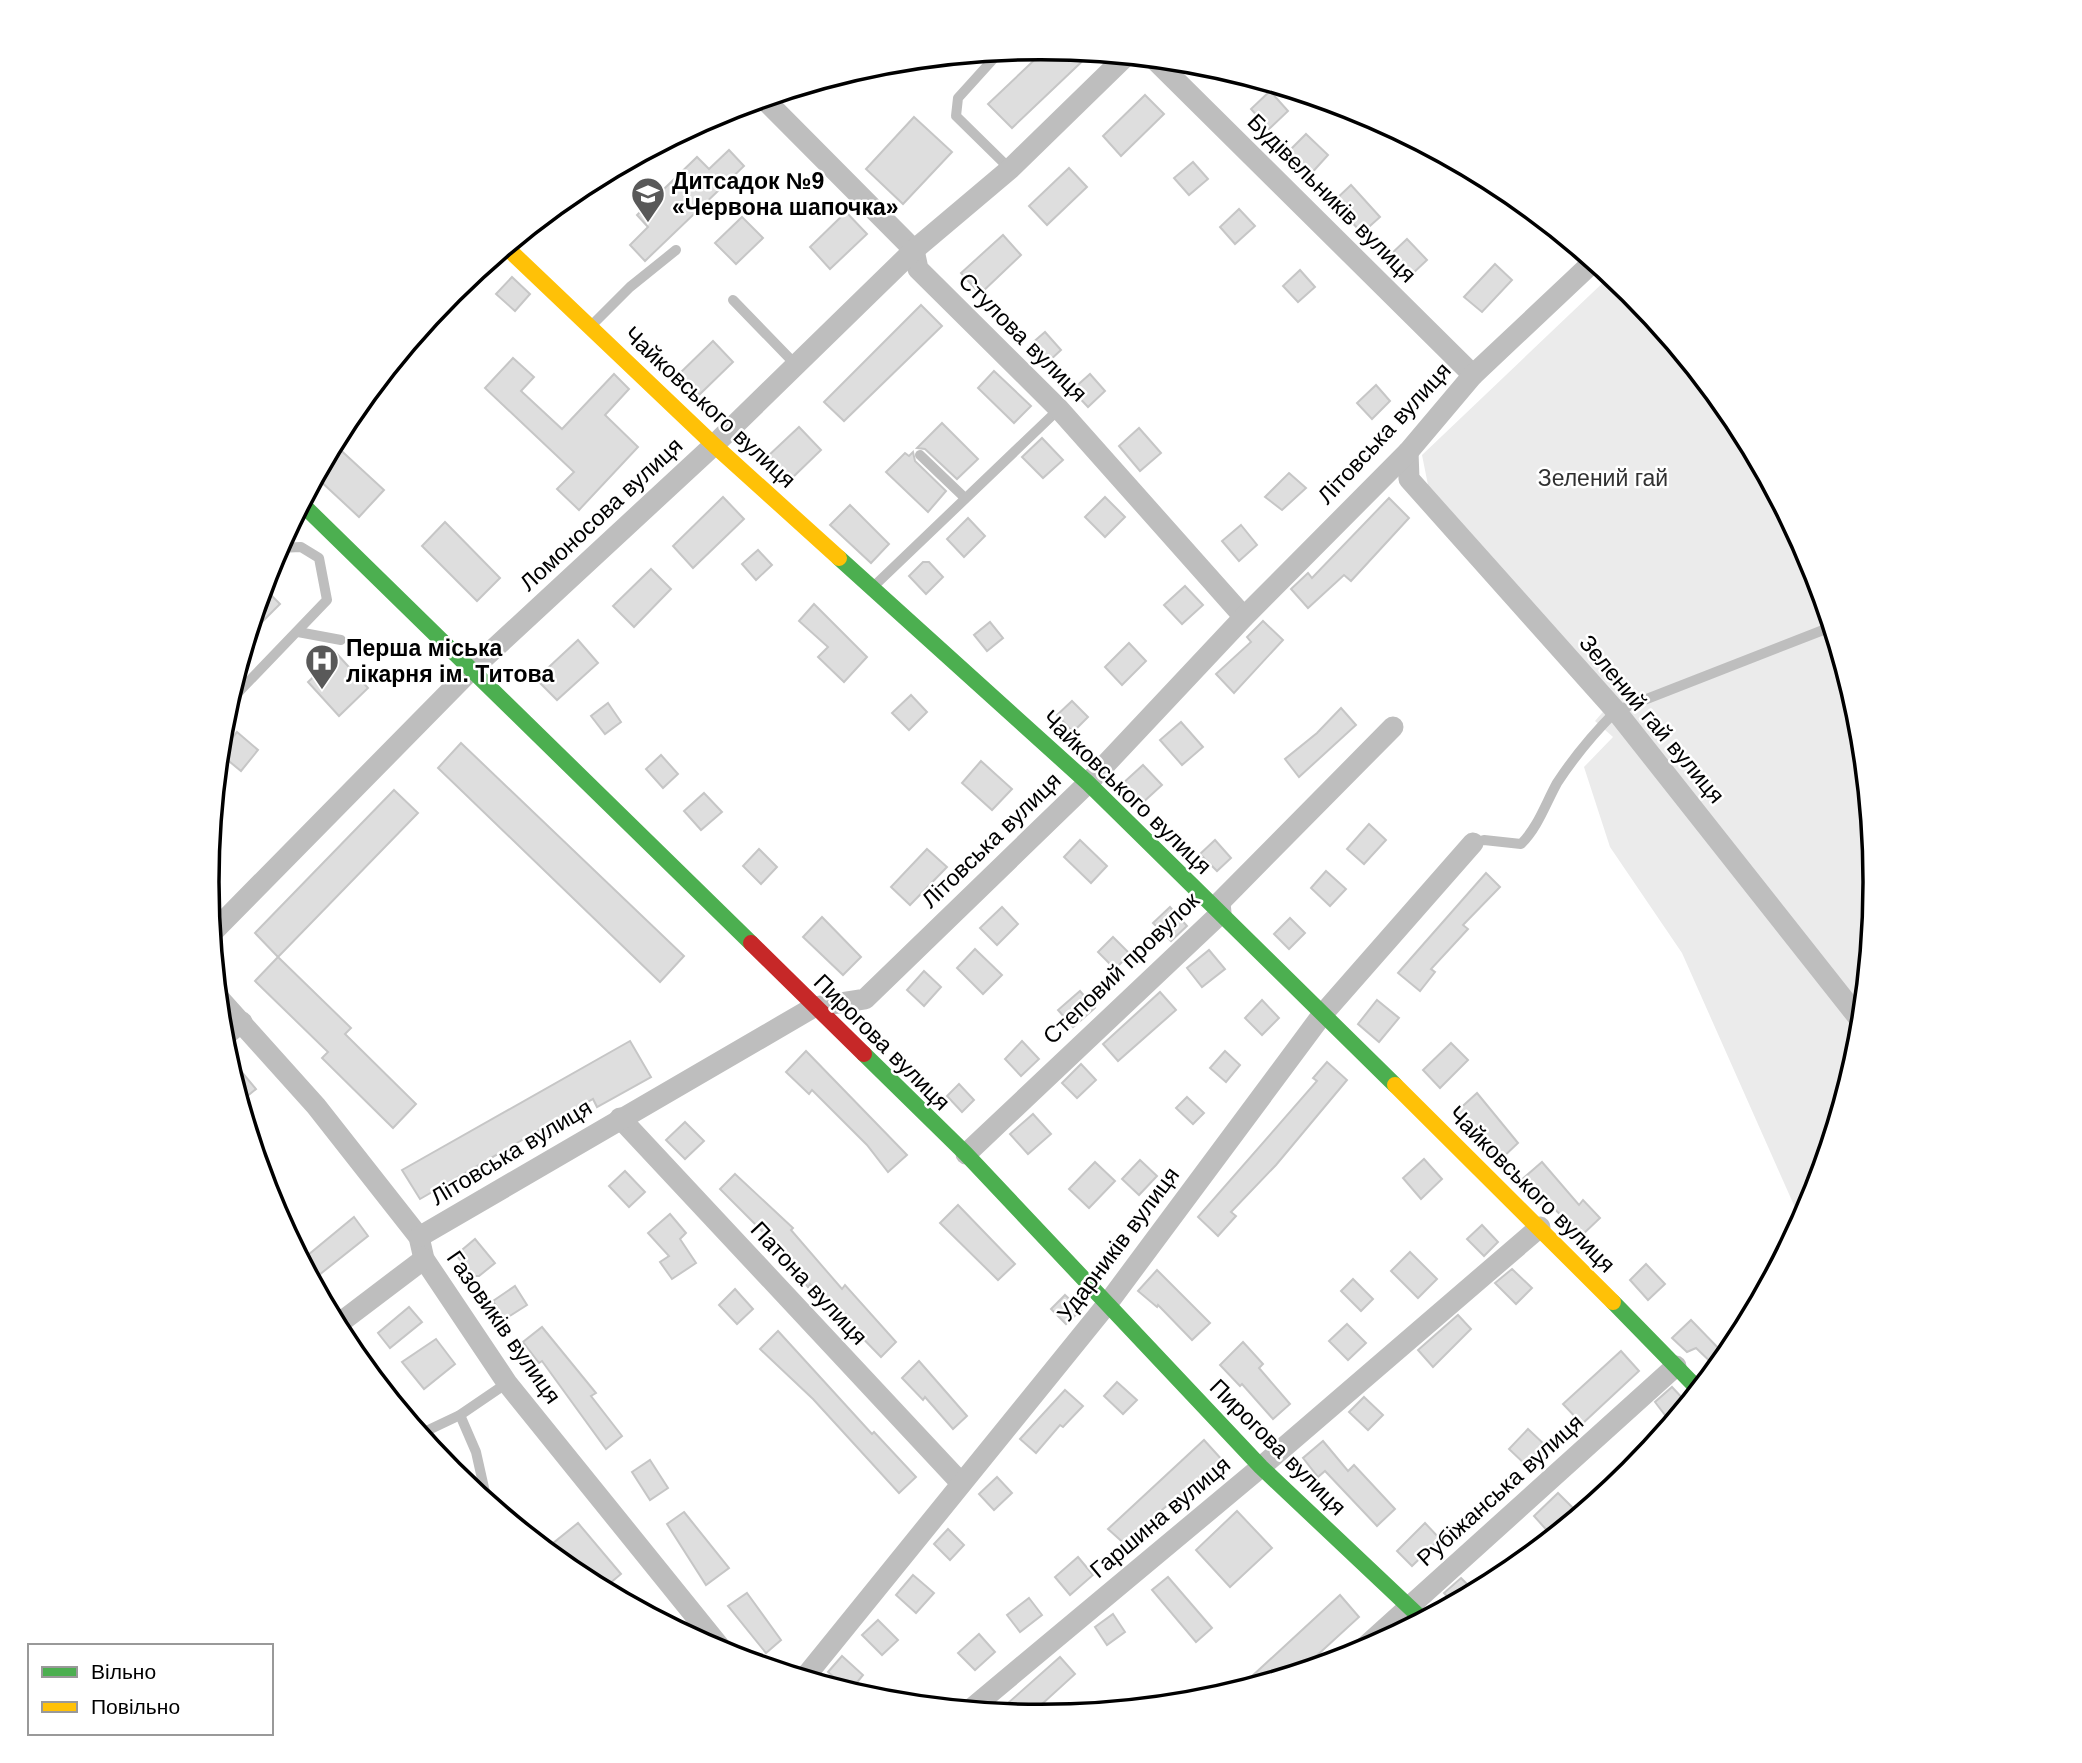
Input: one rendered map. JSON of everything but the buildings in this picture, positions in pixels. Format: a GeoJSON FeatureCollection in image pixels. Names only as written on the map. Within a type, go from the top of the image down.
{"type":"FeatureCollection","features":[{"type":"Feature","properties":{"kind":"street","name":"Ломоносова вулиця"},"geometry":{"type":"LineString","coordinates":[[221,924],[471,670],[714,445],[914,250],[1010,169],[1118,64]]}},
{"type":"Feature","properties":{"kind":"street","name":"Будівельників вулиця"},"geometry":{"type":"LineString","coordinates":[[1165,70],[1473,375]]}},
{"type":"Feature","properties":{"kind":"street","name":"Стулова вулиця"},"geometry":{"type":"LineString","coordinates":[[770,105],[914,250],[918,269],[1059,409],[1244,617]]}},
{"type":"Feature","properties":{"kind":"street","name":"Чайковського вулиця"},"geometry":{"type":"LineString","coordinates":[[512,253],[714,445],[1088,783],[1540,1227],[1692,1383]]}},
{"type":"Feature","properties":{"kind":"street","name":"Літовська вулиця"},"geometry":{"type":"LineString","coordinates":[[419,1237],[814,1007],[865,999],[1088,783],[1244,617],[1408,452],[1473,375],[1587,267]]}},
{"type":"Feature","properties":{"kind":"street","name":"Зелений гай вулиця"},"geometry":{"type":"LineString","coordinates":[[1408,452],[1409,479],[1616,711],[1852,1010]]}},
{"type":"Feature","properties":{"kind":"street","name":"Пирогова вулиця"},"geometry":{"type":"LineString","coordinates":[[308,510],[966,1154],[1261,1467],[1416,1613]]}},
{"type":"Feature","properties":{"kind":"street","name":"Степовий провулок"},"geometry":{"type":"LineString","coordinates":[[966,1154],[1221,913],[1220,902],[1393,727]]}},
{"type":"Feature","properties":{"kind":"street","name":"Ударників вулиця"},"geometry":{"type":"LineString","coordinates":[[811,1670],[1108,1303],[1322,1015],[1473,843]]}},
{"type":"Feature","properties":{"kind":"street","name":"Газовиків вулиця"},"geometry":{"type":"LineString","coordinates":[[229,1009],[316,1107],[419,1237],[424,1259],[507,1383],[709,1633]]}},
{"type":"Feature","properties":{"kind":"street"},"geometry":{"type":"LineString","coordinates":[[233,1029],[242,1022]]}},
{"type":"Feature","properties":{"kind":"street","name":"Патона вулиця"},"geometry":{"type":"LineString","coordinates":[[620,1118],[961,1483]]}},
{"type":"Feature","properties":{"kind":"street","name":"Гаршина вулиця"},"geometry":{"type":"LineString","coordinates":[[980,1701],[1261,1467],[1540,1227]]}},
{"type":"Feature","properties":{"kind":"street"},"geometry":{"type":"LineString","coordinates":[[346,1318],[424,1259]]}},
{"type":"Feature","properties":{"kind":"street","name":"Рубіжанська вулиця"},"geometry":{"type":"LineString","coordinates":[[1416,1613],[1676,1366]]}},
{"type":"Feature","properties":{"kind":"lane"},"geometry":{"type":"LineString","coordinates":[[992,61],[958,98],[956,116],[1010,169]]}},
{"type":"Feature","properties":{"kind":"lane"},"geometry":{"type":"LineString","coordinates":[[590,327],[630,287],[676,250]]}},
{"type":"Feature","properties":{"kind":"lane"},"geometry":{"type":"LineString","coordinates":[[733,300],[796,365]]}},
{"type":"Feature","properties":{"kind":"lane"},"geometry":{"type":"LineString","coordinates":[[873,587],[1059,409]]}},
{"type":"Feature","properties":{"kind":"lane"},"geometry":{"type":"LineString","coordinates":[[920,455],[965,498]]}},
{"type":"Feature","properties":{"kind":"lane"},"geometry":{"type":"LineString","coordinates":[[243,688],[327,600],[318,558],[301,547],[291,547]]}},
{"type":"Feature","properties":{"kind":"lane"},"geometry":{"type":"LineString","coordinates":[[1473,843],[1484,840],[1521,844],[1535,830],[1558,782],[1592,734],[1616,711],[1823,630]]}},
{"type":"Feature","properties":{"kind":"lane"},"geometry":{"type":"LineString","coordinates":[[298,632],[341,640]]}},
{"type":"Feature","properties":{"kind":"lane"},"geometry":{"type":"LineString","coordinates":[[429,1430],[460,1415],[507,1383]]}},
{"type":"Feature","properties":{"kind":"lane"},"geometry":{"type":"LineString","coordinates":[[460,1415],[476,1452],[483,1485]]}},
{"type":"Feature","properties":{"kind":"green space","name":"Зелений гай"},"geometry":{"type":"Polygon","coordinates":[[[1603,282],[1659,340],[1693,381],[1753,471],[1778,518],[1819,617],[1835,669],[1856,774],[1863,882],[1856,989],[1847,1042],[1819,1146],[1795,1207],[1682,953],[1610,847],[1584,767],[1613,737],[1595,721],[1616,697],[1430,495],[1422,455],[1603,282]]]}},
{"type":"Feature","properties":{"kind":"traffic: fast"},"geometry":{"type":"LineString","coordinates":[[308,510],[751,943]]}},
{"type":"Feature","properties":{"kind":"traffic: fast"},"geometry":{"type":"LineString","coordinates":[[839,558],[1088,783],[1395,1085]]}},
{"type":"Feature","properties":{"kind":"traffic: fast"},"geometry":{"type":"LineString","coordinates":[[864,1054],[966,1154],[1261,1467],[1416,1613]]}},
{"type":"Feature","properties":{"kind":"traffic: fast"},"geometry":{"type":"LineString","coordinates":[[1613,1302],[1692,1383]]}},
{"type":"Feature","properties":{"kind":"traffic: slow"},"geometry":{"type":"LineString","coordinates":[[512,253],[714,445],[839,558]]}},
{"type":"Feature","properties":{"kind":"traffic: slow"},"geometry":{"type":"LineString","coordinates":[[1395,1085],[1613,1302]]}},
{"type":"Feature","properties":{"kind":"traffic: jam"},"geometry":{"type":"LineString","coordinates":[[751,943],[864,1054]]}},
{"type":"Feature","properties":{"kind":"place","name":"Дитсадок №9 «Червона шапочка»"},"geometry":{"type":"Point","coordinates":[648,224]}},
{"type":"Feature","properties":{"kind":"place","name":"Перша міська лікарня ім. Титова"},"geometry":{"type":"Point","coordinates":[322,691]}}]}
